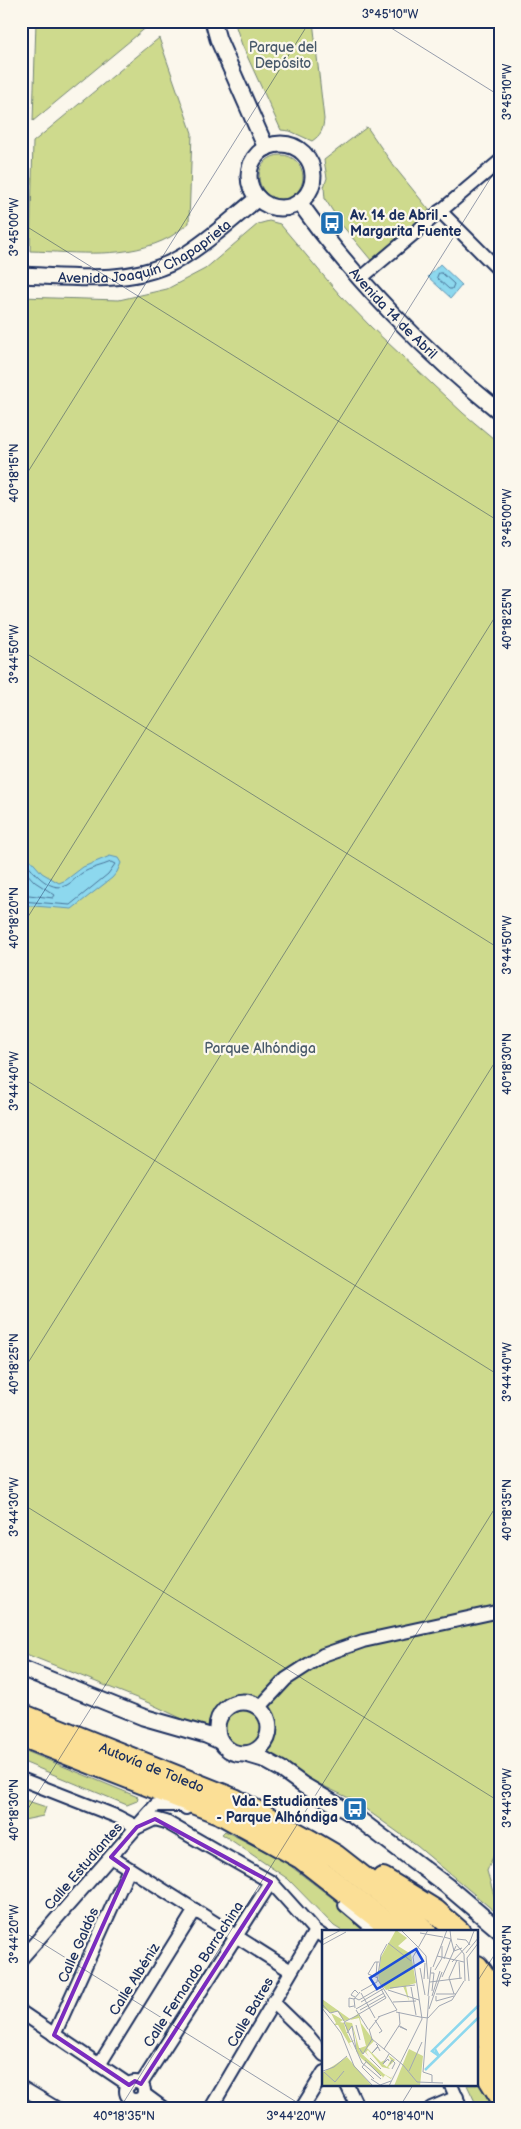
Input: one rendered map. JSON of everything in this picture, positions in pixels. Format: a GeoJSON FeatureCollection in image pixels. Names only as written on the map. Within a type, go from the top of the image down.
{"type":"FeatureCollection","features":[{"type":"Feature","properties":{"kind":"highway","name":"Autovía de Toledo"},"geometry":{"type":"LineString","coordinates":[[21,1715],[234,1800],[335,1856],[395,1903],[422,1930]]}},
{"type":"Feature","properties":{"kind":"highway","name":"Autovía de Toledo"},"geometry":{"type":"LineString","coordinates":[[21,1735],[220,1813],[301,1857],[357,1900],[382,1930]]}},
{"type":"Feature","properties":{"kind":"highway"},"geometry":{"type":"LineString","coordinates":[[335,1856],[382,1878],[435,1911],[457,1930]]}},
{"type":"Feature","properties":{"kind":"highway"},"geometry":{"type":"LineString","coordinates":[[382,1878],[442,1930]]}},
{"type":"Feature","properties":{"kind":"highway"},"geometry":{"type":"LineString","coordinates":[[478,1950],[500,1975]]}},
{"type":"Feature","properties":{"kind":"highway"},"geometry":{"type":"LineString","coordinates":[[478,1970],[486,1996],[500,2026]]}},
{"type":"Feature","properties":{"kind":"highway"},"geometry":{"type":"LineString","coordinates":[[478,2026],[500,2059]]}},
{"type":"Feature","properties":{"kind":"highway"},"geometry":{"type":"LineString","coordinates":[[478,2060],[500,2094]]}},
{"type":"Feature","properties":{"kind":"street"},"geometry":{"type":"LineString","coordinates":[[213,21],[218,39],[266,148]]}},
{"type":"Feature","properties":{"kind":"street"},"geometry":{"type":"LineString","coordinates":[[286,145],[300,152],[310,164],[312,174],[311,185],[307,194],[299,202],[282,208],[265,204],[258,198],[249,181],[249,171],[258,154],[266,148],[286,145]]}},
{"type":"Feature","properties":{"kind":"street"},"geometry":{"type":"LineString","coordinates":[[360,279],[500,161]]}},
{"type":"Feature","properties":{"kind":"street","name":"Avenida Joaquín Chapaprieta"},"geometry":{"type":"LineString","coordinates":[[21,275],[126,277],[158,268],[182,258],[258,198]]}},
{"type":"Feature","properties":{"kind":"street","name":"Avenida 14 de Abril"},"geometry":{"type":"LineString","coordinates":[[299,202],[360,279],[422,341],[498,407]]}},
{"type":"Feature","properties":{"kind":"street"},"geometry":{"type":"LineString","coordinates":[[440,211],[500,271]]}},
{"type":"Feature","properties":{"kind":"street"},"geometry":{"type":"LineString","coordinates":[[260,1707],[286,1679],[323,1655],[364,1641],[500,1611]]}},
{"type":"Feature","properties":{"kind":"street"},"geometry":{"type":"LineString","coordinates":[[21,1668],[143,1717],[220,1741],[231,1752],[263,1759],[352,1814],[405,1853],[500,1931]]}},
{"type":"Feature","properties":{"kind":"street"},"geometry":{"type":"LineString","coordinates":[[186,1729],[205,1728],[224,1710],[237,1702],[253,1703],[266,1714],[269,1722],[266,1740],[268,1752],[281,1769]]}},
{"type":"Feature","properties":{"kind":"street"},"geometry":{"type":"LineString","coordinates":[[219,1716],[216,1724],[220,1741]]}},
{"type":"Feature","properties":{"kind":"street"},"geometry":{"type":"LineString","coordinates":[[246,1754],[261,1746],[266,1740]]}},
{"type":"Feature","properties":{"kind":"street"},"geometry":{"type":"LineString","coordinates":[[21,1779],[118,1817],[137,1828],[155,1820],[166,1822],[271,1882],[319,1934]]}},
{"type":"Feature","properties":{"kind":"street","name":"Calle Estudiantes"},"geometry":{"type":"LineString","coordinates":[[21,1959],[137,1828],[146,1814],[156,1805],[182,1806],[282,1857],[382,1930]]}},
{"type":"Feature","properties":{"kind":"street"},"geometry":{"type":"LineString","coordinates":[[111,1857],[291,1971]]}},
{"type":"Feature","properties":{"kind":"street","name":"Calle Galdós"},"geometry":{"type":"LineString","coordinates":[[54,2035],[128,1869]]}},
{"type":"Feature","properties":{"kind":"street","name":"Calle Fernando Barrachina"},"geometry":{"type":"LineString","coordinates":[[138,2094],[235,1936],[271,1882]]}},
{"type":"Feature","properties":{"kind":"street","name":"Calle Albéniz"},"geometry":{"type":"LineString","coordinates":[[98,2065],[195,1910]]}},
{"type":"Feature","properties":{"kind":"street","name":"Calle Batres"},"geometry":{"type":"LineString","coordinates":[[211,2108],[291,1971],[319,1934]]}},
{"type":"Feature","properties":{"kind":"street"},"geometry":{"type":"LineString","coordinates":[[273,2002],[310,2038],[322,2053]]}},
{"type":"Feature","properties":{"kind":"street"},"geometry":{"type":"LineString","coordinates":[[21,2012],[138,2094],[163,2108]]}},
{"type":"Feature","properties":{"kind":"street"},"geometry":{"type":"LineString","coordinates":[[302,2108],[322,2075]]}},
{"type":"Feature","properties":{"kind":"street"},"geometry":{"type":"LineString","coordinates":[[347,2086],[358,2108]]}},
{"type":"Feature","properties":{"kind":"street"},"geometry":{"type":"LineString","coordinates":[[431,2108],[459,2102],[451,2086]]}},
{"type":"Feature","properties":{"kind":"street"},"geometry":{"type":"LineString","coordinates":[[21,2087],[56,2108]]}},
{"type":"Feature","properties":{"kind":"highlighted area"},"geometry":{"type":"Polygon","coordinates":[[[155,1819],[271,1882],[141,2084],[135,2081],[129,2085],[54,2035],[128,1869],[111,1857],[137,1827],[155,1819]]]}},
{"type":"Feature","properties":{"kind":"green space"},"geometry":{"type":"Polygon","coordinates":[[[36,21],[154,21],[33,121],[36,21]]]}},
{"type":"Feature","properties":{"kind":"green space","name":"Parque del Depósito"},"geometry":{"type":"Polygon","coordinates":[[[234,21],[313,21],[324,119],[318,137],[312,141],[290,131],[281,130],[242,45],[234,21]]]}},
{"type":"Feature","properties":{"kind":"green space"},"geometry":{"type":"Polygon","coordinates":[[[159,38],[192,133],[189,223],[170,237],[137,249],[102,253],[30,251],[33,142],[159,38]]]}},
{"type":"Feature","properties":{"kind":"green space"},"geometry":{"type":"Polygon","coordinates":[[[367,127],[393,165],[430,211],[371,260],[341,224],[325,199],[324,187],[327,178],[324,160],[367,127]]]}},
{"type":"Feature","properties":{"kind":"green space"},"geometry":{"type":"Polygon","coordinates":[[[285,155],[297,161],[302,168],[302,186],[297,193],[290,198],[277,199],[269,196],[262,189],[259,173],[262,165],[269,158],[285,155]]]}},
{"type":"Feature","properties":{"kind":"green space","name":"Parque Alhóndiga"},"geometry":{"type":"Polygon","coordinates":[[[269,221],[280,224],[339,294],[371,327],[463,413],[500,444],[500,1840],[487,1871],[500,1916],[417,1846],[353,1800],[149,1703],[21,1652],[21,297],[119,300],[167,289],[205,269],[258,224],[269,221]]]}},
{"type":"Feature","properties":{"kind":"green space"},"geometry":{"type":"Polygon","coordinates":[[[21,1749],[138,1797],[137,1801],[127,1805],[21,1761],[21,1749]]]}},
{"type":"Feature","properties":{"kind":"green space"},"geometry":{"type":"Polygon","coordinates":[[[25,1800],[46,1807],[43,1816],[24,1820],[21,1817],[21,1802],[25,1800]]]}},
{"type":"Feature","properties":{"kind":"green space"},"geometry":{"type":"Polygon","coordinates":[[[225,1831],[284,1861],[344,1907],[368,1930],[340,1930],[334,1926],[288,1879],[222,1834],[225,1831]]]}},
{"type":"Feature","properties":{"kind":"green space"},"geometry":{"type":"Polygon","coordinates":[[[478,2070],[500,2104],[500,2108],[478,2108],[467,2086],[478,2086],[478,2070]]]}},
{"type":"Feature","properties":{"kind":"water"},"geometry":{"type":"Polygon","coordinates":[[[440,264],[462,285],[451,298],[428,277],[440,264]]]}},
{"type":"Feature","properties":{"kind":"water"},"geometry":{"type":"Polygon","coordinates":[[[21,849],[42,873],[59,883],[83,867],[110,856],[118,858],[121,863],[112,878],[72,909],[21,905],[21,849]]]}},
{"type":"Feature","properties":{"kind":"place","name":"Av. 14 de Abril - Margarita Fuente"},"geometry":{"type":"Point","coordinates":[332,223]}},
{"type":"Feature","properties":{"kind":"place","name":"Vda. Estudiantes - Parque Alhóndiga"},"geometry":{"type":"Point","coordinates":[355,1809]}}]}
